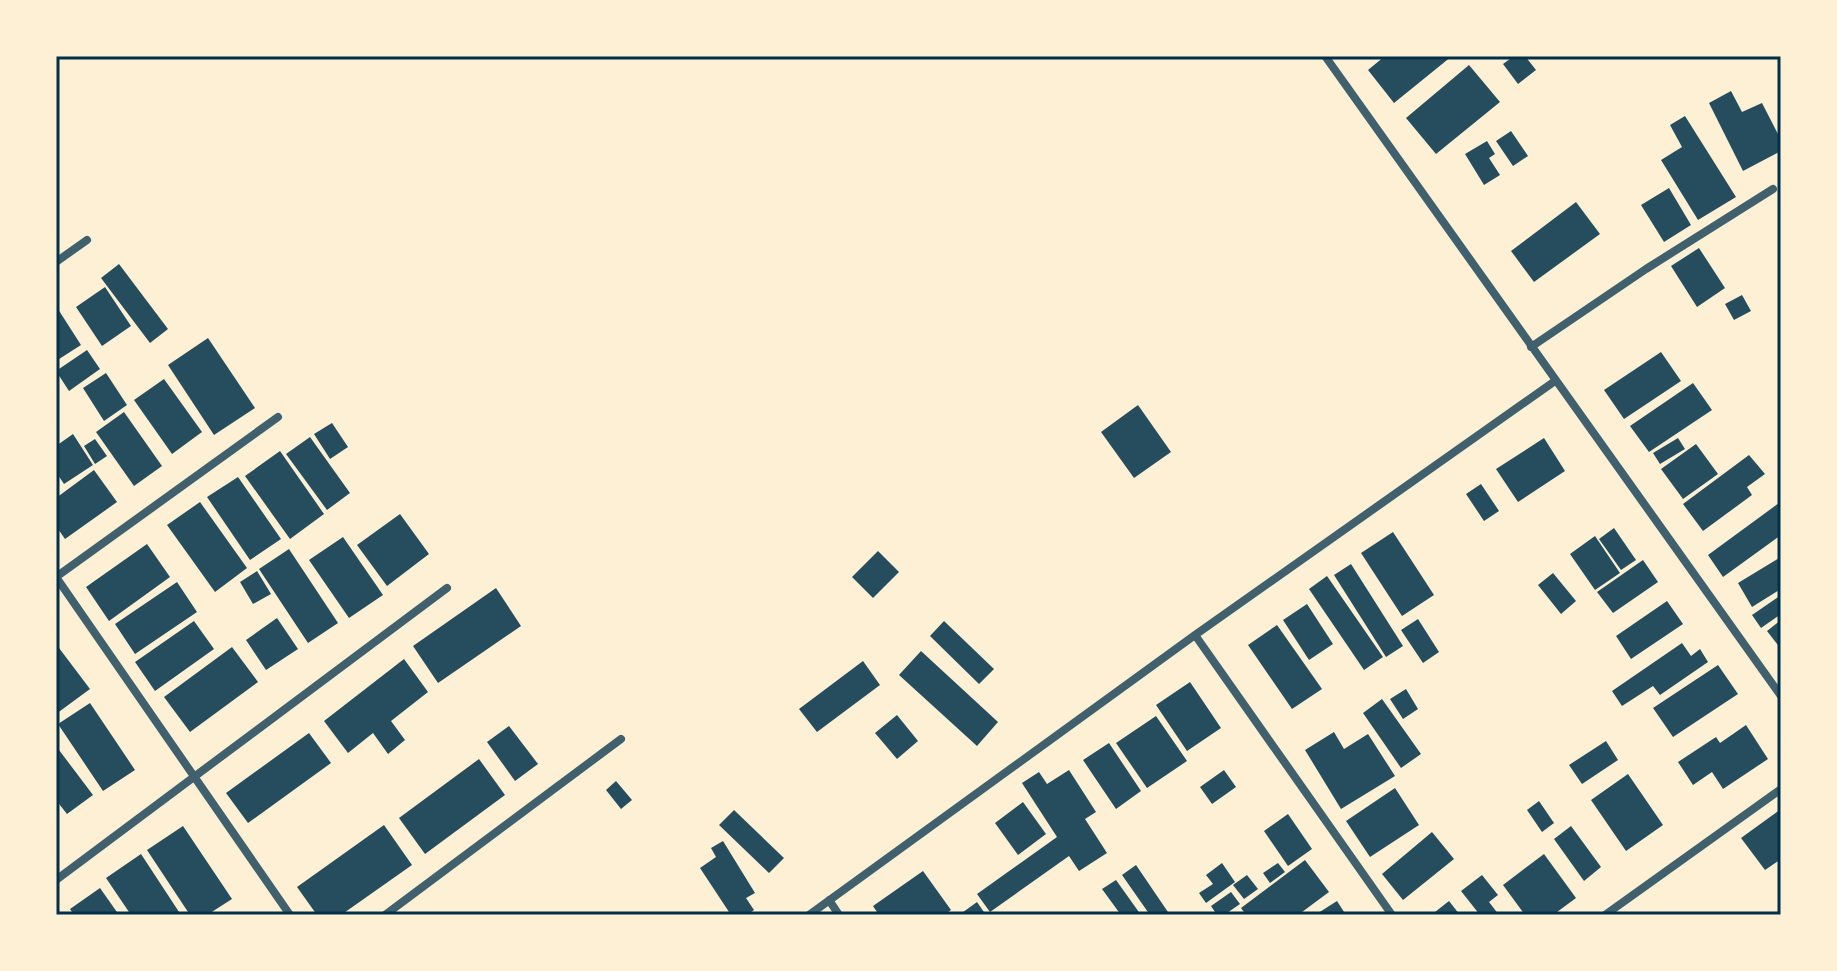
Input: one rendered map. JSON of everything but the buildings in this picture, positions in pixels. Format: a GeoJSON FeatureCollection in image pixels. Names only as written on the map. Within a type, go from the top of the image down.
{"type":"FeatureCollection","features":[{"type":"Feature","properties":{"kind":"street"},"geometry":{"type":"LineString","coordinates":[[1325,56],[1781,696]]}},
{"type":"Feature","properties":{"kind":"street"},"geometry":{"type":"LineString","coordinates":[[1531,347],[1646,269],[1773,189]]}},
{"type":"Feature","properties":{"kind":"street"},"geometry":{"type":"LineString","coordinates":[[56,262],[87,240]]}},
{"type":"Feature","properties":{"kind":"street"},"geometry":{"type":"LineString","coordinates":[[809,915],[1195,635],[1555,381]]}},
{"type":"Feature","properties":{"kind":"street"},"geometry":{"type":"LineString","coordinates":[[278,417],[56,577],[290,915]]}},
{"type":"Feature","properties":{"kind":"street"},"geometry":{"type":"LineString","coordinates":[[56,880],[447,588]]}},
{"type":"Feature","properties":{"kind":"street"},"geometry":{"type":"LineString","coordinates":[[1195,635],[1392,915]]}},
{"type":"Feature","properties":{"kind":"street"},"geometry":{"type":"LineString","coordinates":[[385,915],[621,739]]}},
{"type":"Feature","properties":{"kind":"street"},"geometry":{"type":"LineString","coordinates":[[1605,915],[1781,789]]}},
{"type":"Feature","properties":{"kind":"street"},"geometry":{"type":"LineString","coordinates":[[829,900],[839,915]]}}]}
